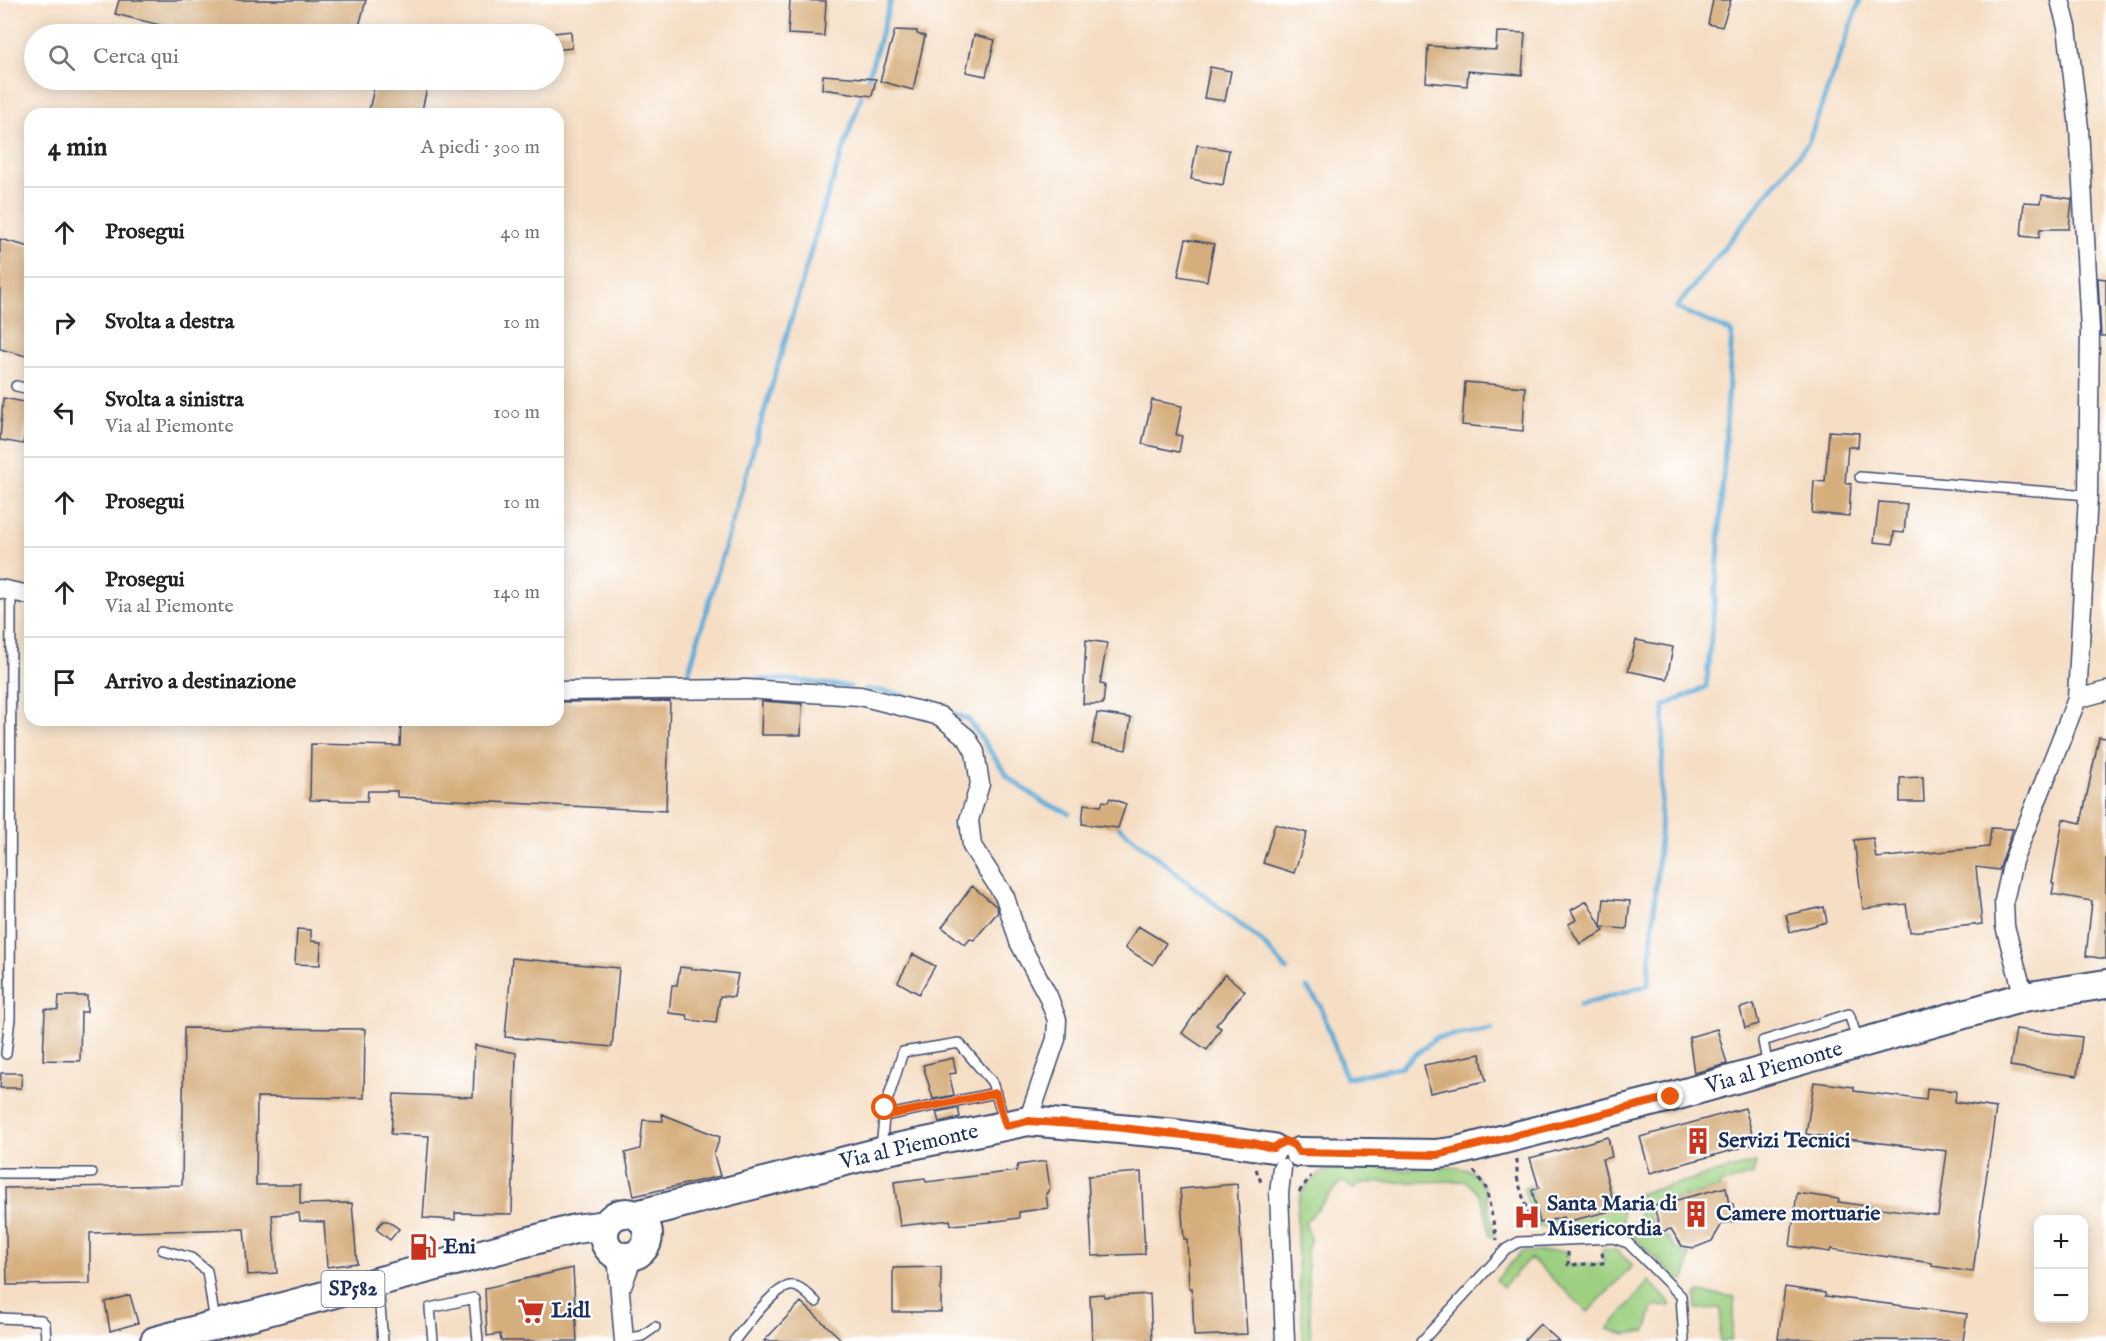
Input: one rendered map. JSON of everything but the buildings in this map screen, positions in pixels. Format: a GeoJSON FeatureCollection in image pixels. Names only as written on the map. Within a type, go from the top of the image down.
{"type":"FeatureCollection","features":[{"type":"Feature","properties":{"kind":"main road","name":"Via al Piemonte"},"geometry":{"type":"LineString","coordinates":[[615,1245],[618,1214],[642,1224],[691,1203],[881,1152],[1017,1123],[1176,1134],[1280,1165],[1437,1155],[1648,1103],[2024,998],[2106,984]]}},
{"type":"Feature","properties":{"kind":"main road","name":"Via al Piemonte"},"geometry":{"type":"LineString","coordinates":[[169,1339],[215,1324],[550,1237],[645,1247],[642,1224]]}},
{"type":"Feature","properties":{"kind":"street"},"geometry":{"type":"LineString","coordinates":[[2024,998],[2005,926],[2004,901],[2013,861],[2077,699],[2088,495],[2091,372],[2079,128],[2067,27],[2061,0]]}},
{"type":"Feature","properties":{"kind":"street"},"geometry":{"type":"LineString","coordinates":[[5,590],[24,594]]}},
{"type":"Feature","properties":{"kind":"street"},"geometry":{"type":"LineString","coordinates":[[564,692],[632,688],[745,688],[860,696],[940,716],[968,738],[975,752],[980,784],[969,820],[972,846],[1005,897],[1019,942],[1048,996],[1057,1020],[1056,1039],[1017,1123]]}},
{"type":"Feature","properties":{"kind":"street"},"geometry":{"type":"LineString","coordinates":[[2077,699],[2106,691]]}},
{"type":"Feature","properties":{"kind":"street"},"geometry":{"type":"LineString","coordinates":[[1280,1165],[1285,1341]]}},
{"type":"Feature","properties":{"kind":"street"},"geometry":{"type":"LineString","coordinates":[[615,1245],[624,1340]]}},
{"type":"Feature","properties":{"kind":"lane"},"geometry":{"type":"LineString","coordinates":[[16,386],[24,388]]}},
{"type":"Feature","properties":{"kind":"lane"},"geometry":{"type":"LineString","coordinates":[[1860,477],[2088,495]]}},
{"type":"Feature","properties":{"kind":"lane"},"geometry":{"type":"LineString","coordinates":[[5,590],[10,1018],[6,1054]]}},
{"type":"Feature","properties":{"kind":"lane"},"geometry":{"type":"LineString","coordinates":[[881,1152],[884,1116],[903,1052],[959,1043],[992,1082],[996,1093],[1017,1123]]}},
{"type":"Feature","properties":{"kind":"lane"},"geometry":{"type":"LineString","coordinates":[[884,1116],[996,1093]]}},
{"type":"Feature","properties":{"kind":"lane"},"geometry":{"type":"LineString","coordinates":[[0,1173],[92,1173]]}},
{"type":"Feature","properties":{"kind":"lane"},"geometry":{"type":"LineString","coordinates":[[1422,1341],[1506,1249],[1519,1242],[1613,1238],[1628,1243],[1678,1290],[1682,1302],[1684,1341]]}},
{"type":"Feature","properties":{"kind":"lane"},"geometry":{"type":"LineString","coordinates":[[163,1250],[191,1258],[207,1271],[215,1324]]}},
{"type":"Feature","properties":{"kind":"lane"},"geometry":{"type":"LineString","coordinates":[[378,1283],[383,1341]]}},
{"type":"Feature","properties":{"kind":"lane"},"geometry":{"type":"LineString","coordinates":[[734,1341],[776,1291],[788,1285],[797,1286],[816,1302]]}},
{"type":"Feature","properties":{"kind":"lane"},"geometry":{"type":"LineString","coordinates":[[433,1341],[430,1308],[474,1298],[478,1341]]}},
{"type":"Feature","properties":{"kind":"lane"},"geometry":{"type":"LineString","coordinates":[[0,1318],[41,1320],[45,1324],[46,1341]]}},
{"type":"Feature","properties":{"kind":"lane"},"geometry":{"type":"LineString","coordinates":[[624,1340],[642,1336],[655,1327]]}},
{"type":"Feature","properties":{"kind":"path"},"geometry":{"type":"LineString","coordinates":[[1519,1153],[1516,1162],[1517,1177],[1530,1224],[1537,1230]]}},
{"type":"Feature","properties":{"kind":"path"},"geometry":{"type":"LineString","coordinates":[[1280,1165],[1296,1197]]}},
{"type":"Feature","properties":{"kind":"path"},"geometry":{"type":"LineString","coordinates":[[1468,1167],[1481,1178],[1486,1188],[1497,1240],[1495,1246]]}},
{"type":"Feature","properties":{"kind":"path"},"geometry":{"type":"LineString","coordinates":[[1557,1251],[1568,1251],[1568,1265],[1603,1263],[1602,1249],[1612,1249]]}},
{"type":"Feature","properties":{"kind":"green space"},"geometry":{"type":"Polygon","coordinates":[[[1756,1162],[1753,1175],[1720,1184],[1720,1188],[1647,1206],[1655,1236],[1668,1237],[1675,1248],[1690,1255],[1685,1280],[1677,1279],[1633,1237],[1641,1207],[1638,1194],[1756,1162]]]}},
{"type":"Feature","properties":{"kind":"green space"},"geometry":{"type":"Polygon","coordinates":[[[1348,1165],[1404,1170],[1455,1167],[1472,1171],[1485,1188],[1495,1239],[1489,1235],[1486,1212],[1480,1198],[1465,1181],[1361,1183],[1354,1189],[1342,1181],[1305,1223],[1311,1238],[1307,1250],[1311,1341],[1303,1341],[1297,1244],[1300,1197],[1308,1184],[1320,1174],[1348,1165]]]}},
{"type":"Feature","properties":{"kind":"green space"},"geometry":{"type":"Polygon","coordinates":[[[1531,1186],[1540,1223],[1622,1203],[1623,1224],[1537,1227],[1533,1225],[1524,1188],[1531,1186]]]}},
{"type":"Feature","properties":{"kind":"green space"},"geometry":{"type":"Polygon","coordinates":[[[1602,1249],[1616,1250],[1633,1265],[1588,1312],[1530,1258],[1503,1287],[1496,1280],[1521,1252],[1568,1251],[1568,1265],[1603,1263],[1602,1249]]]}},
{"type":"Feature","properties":{"kind":"green space"},"geometry":{"type":"Polygon","coordinates":[[[1649,1281],[1669,1301],[1670,1306],[1653,1307],[1646,1331],[1625,1334],[1608,1329],[1649,1281]]]}},
{"type":"Feature","properties":{"kind":"green space"},"geometry":{"type":"Polygon","coordinates":[[[1699,1292],[1735,1297],[1731,1341],[1720,1341],[1721,1308],[1696,1309],[1696,1296],[1699,1292]]]}},
{"type":"Feature","properties":{"kind":"waterway"},"geometry":{"type":"LineString","coordinates":[[680,681],[686,681],[825,203],[872,65],[891,0]]}},
{"type":"Feature","properties":{"kind":"waterway"},"geometry":{"type":"LineString","coordinates":[[1580,1005],[1648,985],[1660,837],[1664,706],[1706,687],[1717,577],[1732,332],[1676,308],[1808,143],[1860,0]]}},
{"type":"Feature","properties":{"kind":"waterway"},"geometry":{"type":"LineString","coordinates":[[714,679],[793,680],[850,687]]}},
{"type":"Feature","properties":{"kind":"waterway"},"geometry":{"type":"LineString","coordinates":[[593,682],[646,681]]}},
{"type":"Feature","properties":{"kind":"waterway"},"geometry":{"type":"LineString","coordinates":[[865,689],[896,693],[929,705]]}},
{"type":"Feature","properties":{"kind":"waterway"},"geometry":{"type":"LineString","coordinates":[[943,710],[968,719],[1009,778],[1044,803],[1069,813]]}},
{"type":"Feature","properties":{"kind":"waterway"},"geometry":{"type":"LineString","coordinates":[[1113,822],[1261,941],[1287,970]]}},
{"type":"Feature","properties":{"kind":"waterway"},"geometry":{"type":"LineString","coordinates":[[1307,988],[1320,1005],[1346,1078],[1400,1067],[1436,1038],[1492,1029]]}},
{"type":"Feature","properties":{"kind":"place","name":"Servizi Tecnici"},"geometry":{"type":"Point","coordinates":[1698,1141]}},
{"type":"Feature","properties":{"kind":"place","name":"Camere mortuarie"},"geometry":{"type":"Point","coordinates":[1696,1214]}},
{"type":"Feature","properties":{"kind":"place","name":"Santa Maria di Misericordia"},"geometry":{"type":"Point","coordinates":[1527,1217]}},
{"type":"Feature","properties":{"kind":"place","name":"Eni"},"geometry":{"type":"Point","coordinates":[423,1247]}},
{"type":"Feature","properties":{"kind":"place","name":"Lidl"},"geometry":{"type":"Point","coordinates":[531,1311]}},
{"type":"Feature","properties":{"kind":"route"},"geometry":{"type":"LineString","coordinates":[[885,1108],[884,1116],[996,1093],[1006,1126],[1028,1121],[1114,1127],[1253,1143],[1273,1148],[1285,1141],[1294,1145],[1299,1152],[1437,1155],[1671,1097]]}}]}
